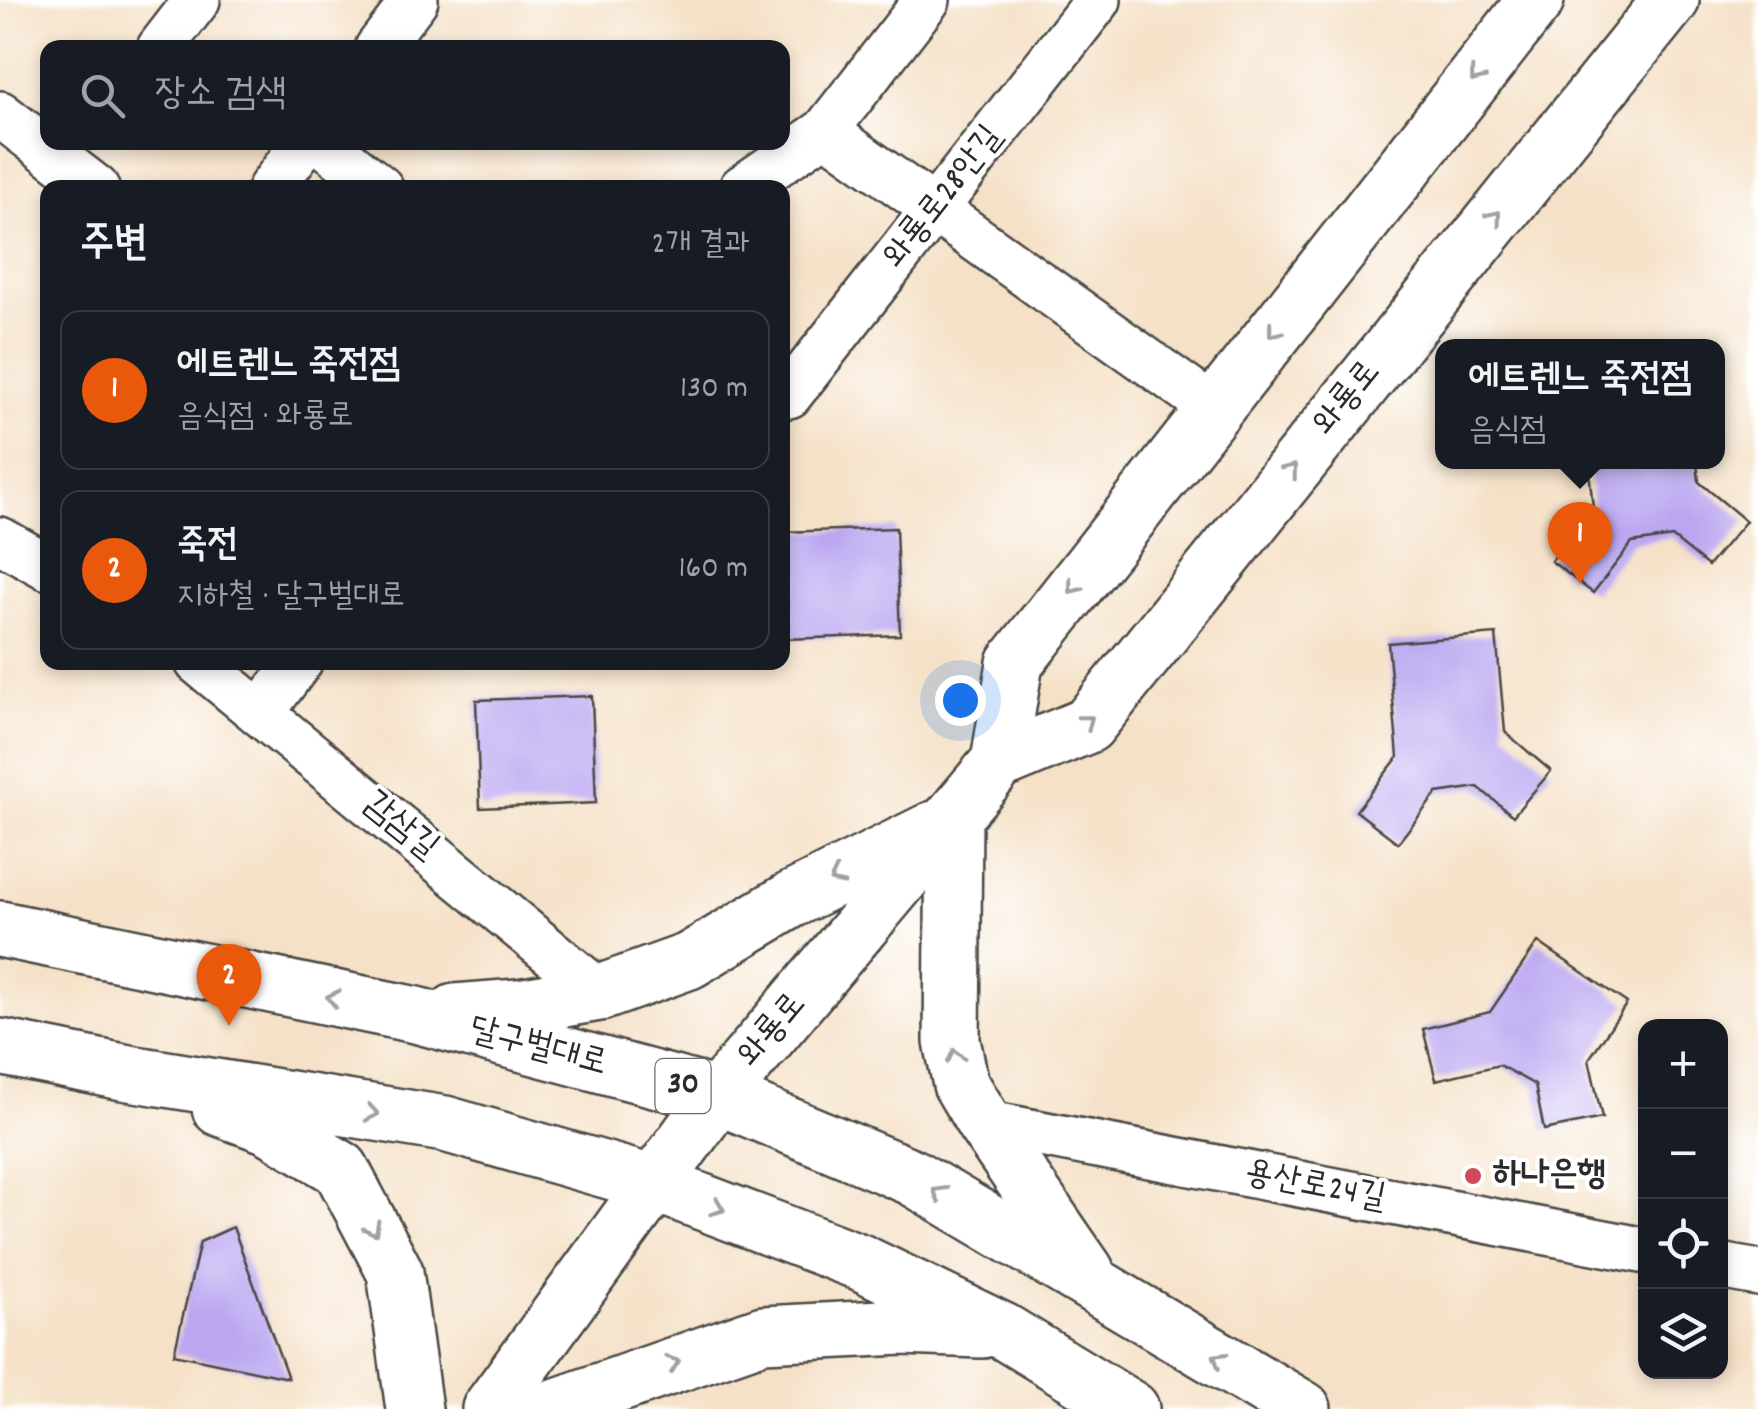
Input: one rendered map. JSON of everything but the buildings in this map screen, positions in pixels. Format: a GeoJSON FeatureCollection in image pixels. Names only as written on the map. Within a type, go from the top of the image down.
{"type":"FeatureCollection","features":[{"type":"Feature","properties":{"kind":"main road","name":"와룡로"},"geometry":{"type":"LineString","coordinates":[[490,1409],[718,1096],[999,762],[1016,663],[1536,0]]}},
{"type":"Feature","properties":{"kind":"main road","name":"와룡로"},"geometry":{"type":"LineString","coordinates":[[999,762],[1088,726],[1672,0]]}},
{"type":"Feature","properties":{"kind":"main road"},"geometry":{"type":"LineString","coordinates":[[416,1015],[518,1007],[600,992],[689,961],[791,900],[954,818],[952,1041],[961,1084],[984,1124],[1097,1286]]}},
{"type":"Feature","properties":{"kind":"main road","name":"달구벌대로"},"geometry":{"type":"LineString","coordinates":[[0,930],[416,1015],[718,1096],[912,1177],[1303,1409]]}},
{"type":"Feature","properties":{"kind":"main road"},"geometry":{"type":"LineString","coordinates":[[0,1047],[123,1072],[445,1124],[656,1184],[860,1262],[1003,1331],[1131,1409]]}},
{"type":"Feature","properties":{"kind":"main road"},"geometry":{"type":"LineString","coordinates":[[123,1072],[269,1126],[341,1169],[395,1272],[414,1409]]}},
{"type":"Feature","properties":{"kind":"main road"},"geometry":{"type":"LineString","coordinates":[[548,1409],[762,1334],[902,1327],[1003,1331]]}},
{"type":"Feature","properties":{"kind":"street"},"geometry":{"type":"LineString","coordinates":[[166,40],[197,0]]}},
{"type":"Feature","properties":{"kind":"street"},"geometry":{"type":"LineString","coordinates":[[384,40],[415,0]]}},
{"type":"Feature","properties":{"kind":"street"},"geometry":{"type":"LineString","coordinates":[[754,180],[825,131],[927,0]]}},
{"type":"Feature","properties":{"kind":"street","name":"와룡로28안길"},"geometry":{"type":"LineString","coordinates":[[790,394],[1098,0]]}},
{"type":"Feature","properties":{"kind":"street"},"geometry":{"type":"LineString","coordinates":[[0,114],[40,139]]}},
{"type":"Feature","properties":{"kind":"street"},"geometry":{"type":"LineString","coordinates":[[825,131],[1213,408]]}},
{"type":"Feature","properties":{"kind":"street"},"geometry":{"type":"LineString","coordinates":[[58,150],[82,165]]}},
{"type":"Feature","properties":{"kind":"street"},"geometry":{"type":"LineString","coordinates":[[277,180],[300,150]]}},
{"type":"Feature","properties":{"kind":"street"},"geometry":{"type":"LineString","coordinates":[[332,150],[370,180]]}},
{"type":"Feature","properties":{"kind":"street"},"geometry":{"type":"LineString","coordinates":[[0,540],[40,562]]}},
{"type":"Feature","properties":{"kind":"street","name":"감삼길"},"geometry":{"type":"LineString","coordinates":[[208,670],[600,992]]}},
{"type":"Feature","properties":{"kind":"street"},"geometry":{"type":"LineString","coordinates":[[261,713],[293,670]]}},
{"type":"Feature","properties":{"kind":"street","name":"용산로24길"},"geometry":{"type":"LineString","coordinates":[[984,1124],[1638,1249]]}},
{"type":"Feature","properties":{"kind":"street"},"geometry":{"type":"LineString","coordinates":[[1728,1267],[1758,1273]]}},
{"type":"Feature","properties":{"kind":"place","name":"에트렌느 죽전점"},"geometry":{"type":"Point","coordinates":[1580,584]}},
{"type":"Feature","properties":{"kind":"place","name":"죽전"},"geometry":{"type":"Point","coordinates":[229,1026]}},
{"type":"Feature","properties":{"kind":"place","name":"하나은행"},"geometry":{"type":"Point","coordinates":[1473,1176]}}]}
